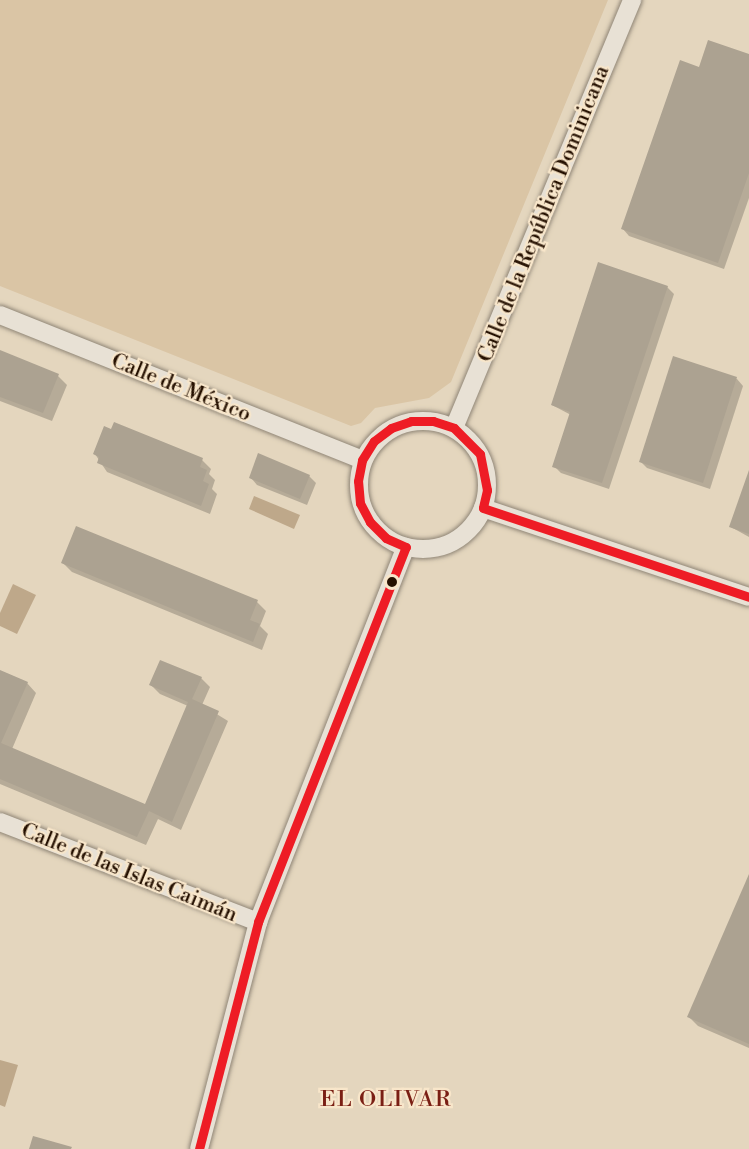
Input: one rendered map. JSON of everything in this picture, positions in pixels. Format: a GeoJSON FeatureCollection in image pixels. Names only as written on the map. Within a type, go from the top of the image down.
{"type":"FeatureCollection","features":[{"type":"Feature","properties":{"kind":"street","name":"Calle de la República Dominicana"},"geometry":{"type":"LineString","coordinates":[[454,428],[632,0]]}},
{"type":"Feature","properties":{"kind":"street","name":"Calle de México"},"geometry":{"type":"LineString","coordinates":[[0,315],[363,460]]}},
{"type":"Feature","properties":{"kind":"street"},"geometry":{"type":"LineString","coordinates":[[433,421],[454,428],[480,454],[487,490],[483,508],[474,525],[443,546],[406,547],[386,538],[370,522],[360,503],[358,481],[363,460],[374,441],[401,424],[433,421]]}},
{"type":"Feature","properties":{"kind":"street"},"geometry":{"type":"LineString","coordinates":[[483,508],[749,597]]}},
{"type":"Feature","properties":{"kind":"street"},"geometry":{"type":"LineString","coordinates":[[199,1149],[258,922],[406,547]]}},
{"type":"Feature","properties":{"kind":"street","name":"Calle de las Islas Caimán"},"geometry":{"type":"LineString","coordinates":[[0,822],[258,922]]}},
{"type":"Feature","properties":{"kind":"shaded area"},"geometry":{"type":"Polygon","coordinates":[[[0,0],[608,0],[451,382],[429,398],[375,408],[361,423],[351,426],[0,286],[0,0]]]}},
{"type":"Feature","properties":{"kind":"shaded area"},"geometry":{"type":"Polygon","coordinates":[[[254,496],[300,515],[294,529],[249,509],[254,496]]]}},
{"type":"Feature","properties":{"kind":"shaded area"},"geometry":{"type":"Polygon","coordinates":[[[13,584],[36,595],[17,634],[0,626],[0,613],[13,584]]]}},
{"type":"Feature","properties":{"kind":"shaded area"},"geometry":{"type":"Polygon","coordinates":[[[0,1060],[18,1065],[5,1107],[0,1105],[0,1060]]]}},
{"type":"Feature","properties":{"kind":"building"},"geometry":{"type":"Polygon","coordinates":[[[708,40],[749,54],[749,173],[718,263],[621,229],[680,60],[699,67],[708,40]]]}},
{"type":"Feature","properties":{"kind":"building"},"geometry":{"type":"Polygon","coordinates":[[[598,262],[668,286],[602,483],[552,467],[570,412],[551,405],[598,262]]]}},
{"type":"Feature","properties":{"kind":"building"},"geometry":{"type":"Polygon","coordinates":[[[0,350],[59,374],[43,413],[0,397],[0,350]]]}},
{"type":"Feature","properties":{"kind":"building"},"geometry":{"type":"Polygon","coordinates":[[[673,356],[737,377],[703,483],[639,462],[673,356]]]}},
{"type":"Feature","properties":{"kind":"building"},"geometry":{"type":"Polygon","coordinates":[[[114,422],[203,458],[200,467],[207,470],[203,481],[209,484],[201,506],[97,463],[99,457],[93,454],[104,426],[111,429],[114,422]]]}},
{"type":"Feature","properties":{"kind":"building"},"geometry":{"type":"Polygon","coordinates":[[[258,453],[310,475],[300,499],[249,478],[258,453]]]}},
{"type":"Feature","properties":{"kind":"building"},"geometry":{"type":"Polygon","coordinates":[[[749,470],[749,534],[729,527],[749,470]]]}},
{"type":"Feature","properties":{"kind":"building"},"geometry":{"type":"Polygon","coordinates":[[[76,526],[258,600],[250,620],[260,624],[253,642],[61,563],[76,526]]]}},
{"type":"Feature","properties":{"kind":"building"},"geometry":{"type":"Polygon","coordinates":[[[160,660],[202,677],[192,699],[219,711],[172,822],[149,811],[137,837],[0,779],[0,670],[28,682],[1,743],[145,804],[188,702],[149,685],[160,660]]]}},
{"type":"Feature","properties":{"kind":"building"},"geometry":{"type":"Polygon","coordinates":[[[749,874],[749,1044],[687,1017],[749,874]]]}},
{"type":"Feature","properties":{"kind":"building"},"geometry":{"type":"Polygon","coordinates":[[[33,1136],[72,1147],[71,1149],[29,1149],[33,1136]]]}},
{"type":"Feature","properties":{"kind":"transit line"},"geometry":{"type":"LineString","coordinates":[[199,1149],[258,922],[406,547],[386,538],[370,522],[360,503],[358,481],[362,460],[374,441],[391,428],[411,421],[433,421],[454,428],[480,454],[487,490],[483,508],[749,597]]}},
{"type":"Feature","properties":{"kind":"district","name":"EL OLIVAR"},"geometry":{"type":"Point","coordinates":[386,1100]}}]}
